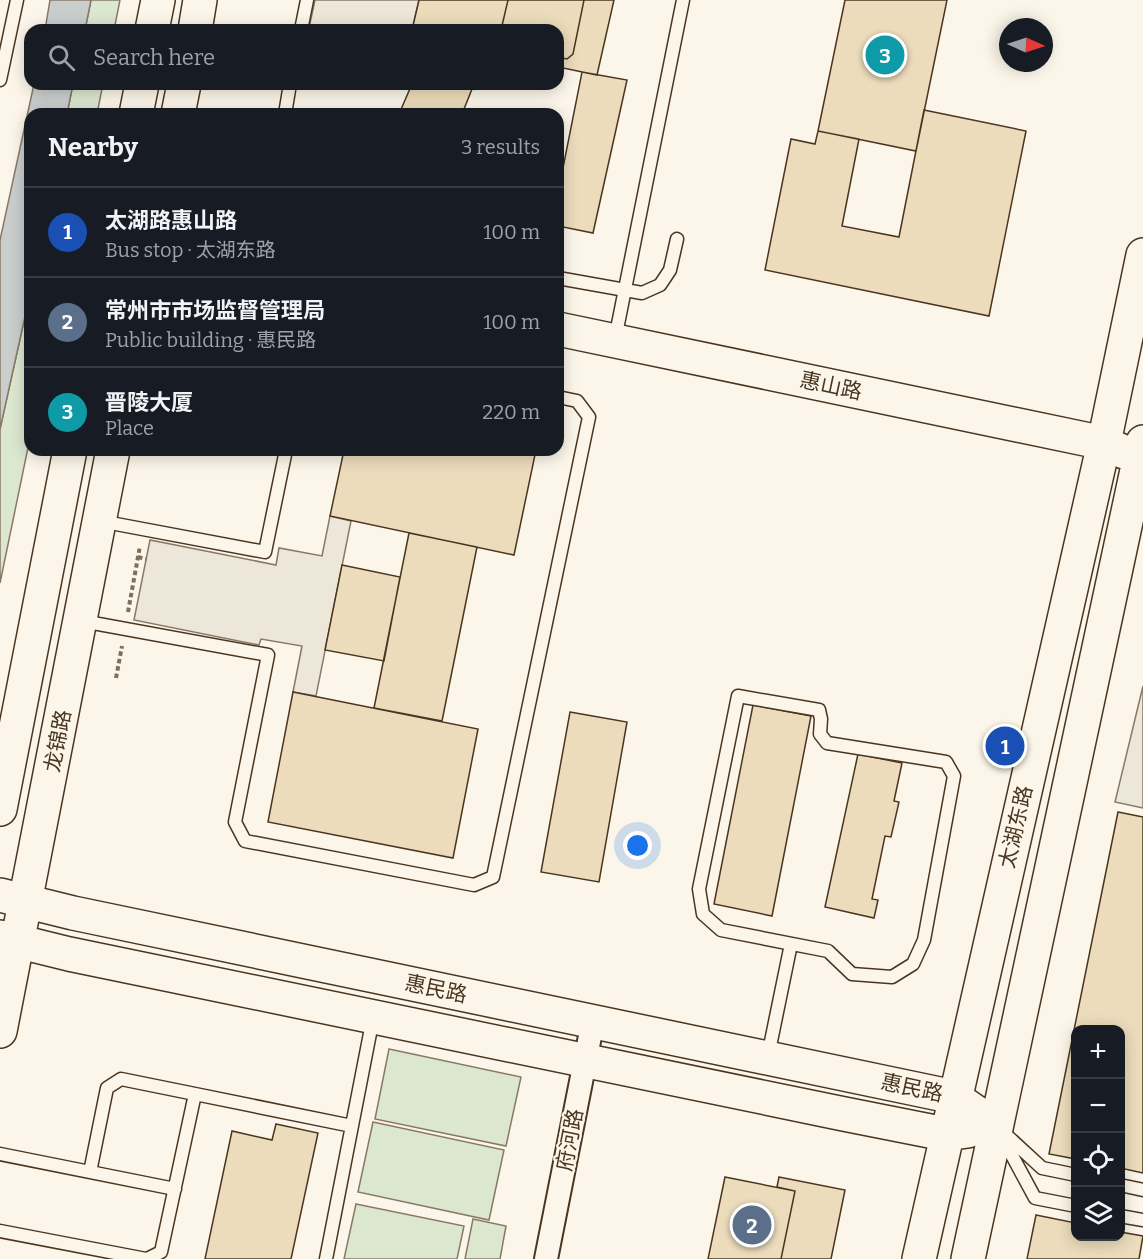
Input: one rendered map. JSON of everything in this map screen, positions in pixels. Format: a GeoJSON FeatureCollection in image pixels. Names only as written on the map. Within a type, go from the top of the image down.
{"type":"FeatureCollection","features":[{"type":"Feature","properties":{"kind":"main road"},"geometry":{"type":"LineString","coordinates":[[153,24],[158,0]]}},
{"type":"Feature","properties":{"kind":"main road"},"geometry":{"type":"LineString","coordinates":[[196,24],[200,0]]}},
{"type":"Feature","properties":{"kind":"main road"},"geometry":{"type":"LineString","coordinates":[[137,108],[141,90]]}},
{"type":"Feature","properties":{"kind":"main road"},"geometry":{"type":"LineString","coordinates":[[179,108],[183,90]]}},
{"type":"Feature","properties":{"kind":"main road","name":"太湖东路"},"geometry":{"type":"LineString","coordinates":[[919,1259],[945,1134],[1104,443],[1143,255]]}},
{"type":"Feature","properties":{"kind":"main road","name":"惠山路"},"geometry":{"type":"LineString","coordinates":[[564,330],[1142,449]]}},
{"type":"Feature","properties":{"kind":"main road","name":"太湖东路"},"geometry":{"type":"LineString","coordinates":[[968,1259],[1142,449]]}},
{"type":"Feature","properties":{"kind":"main road","name":"龙锦路"},"geometry":{"type":"LineString","coordinates":[[0,809],[69,456]]}},
{"type":"Feature","properties":{"kind":"main road","name":"龙锦路"},"geometry":{"type":"LineString","coordinates":[[0,1031],[14,899],[81,621],[112,456]]}},
{"type":"Feature","properties":{"kind":"main road"},"geometry":{"type":"LineString","coordinates":[[1112,588],[1143,539]]}},
{"type":"Feature","properties":{"kind":"main road","name":"惠民路"},"geometry":{"type":"LineString","coordinates":[[14,899],[954,1097],[996,1126]]}},
{"type":"Feature","properties":{"kind":"main road","name":"惠民路"},"geometry":{"type":"LineString","coordinates":[[9,940],[945,1134],[996,1126]]}},
{"type":"Feature","properties":{"kind":"street","name":"府河路"},"geometry":{"type":"LineString","coordinates":[[546,1259],[593,1021]]}},
{"type":"Feature","properties":{"kind":"lane"},"geometry":{"type":"LineString","coordinates":[[0,80],[17,0]]}},
{"type":"Feature","properties":{"kind":"lane"},"geometry":{"type":"LineString","coordinates":[[302,24],[307,0]]}},
{"type":"Feature","properties":{"kind":"lane"},"geometry":{"type":"LineString","coordinates":[[614,340],[683,0]]}},
{"type":"Feature","properties":{"kind":"lane"},"geometry":{"type":"LineString","coordinates":[[286,108],[290,90]]}},
{"type":"Feature","properties":{"kind":"lane"},"geometry":{"type":"LineString","coordinates":[[564,279],[642,293],[660,285],[670,270],[677,239]]}},
{"type":"Feature","properties":{"kind":"lane"},"geometry":{"type":"LineString","coordinates":[[81,621],[268,655],[235,822],[245,840],[474,885],[493,877],[589,417],[578,401],[564,398]]}},
{"type":"Feature","properties":{"kind":"lane"},"geometry":{"type":"LineString","coordinates":[[99,521],[265,552],[285,456]]}},
{"type":"Feature","properties":{"kind":"lane"},"geometry":{"type":"LineString","coordinates":[[738,696],[819,710],[820,734],[827,743],[946,762],[954,776],[924,940],[913,964],[892,977],[852,974],[828,951],[791,944],[722,930],[703,914],[699,889],[738,696]]}},
{"type":"Feature","properties":{"kind":"lane"},"geometry":{"type":"LineString","coordinates":[[768,1058],[791,944]]}},
{"type":"Feature","properties":{"kind":"lane"},"geometry":{"type":"LineString","coordinates":[[326,1259],[373,1017]]}},
{"type":"Feature","properties":{"kind":"lane"},"geometry":{"type":"LineString","coordinates":[[90,1172],[107,1088],[121,1079],[352,1126]]}},
{"type":"Feature","properties":{"kind":"lane"},"geometry":{"type":"LineString","coordinates":[[0,1231],[147,1259],[161,1252],[195,1094]]}},
{"type":"Feature","properties":{"kind":"lane"},"geometry":{"type":"LineString","coordinates":[[996,1126],[1042,1168],[1071,1174]]}},
{"type":"Feature","properties":{"kind":"lane"},"geometry":{"type":"LineString","coordinates":[[996,1126],[1035,1198],[1071,1205]]}},
{"type":"Feature","properties":{"kind":"lane"},"geometry":{"type":"LineString","coordinates":[[0,1155],[175,1189]]}},
{"type":"Feature","properties":{"kind":"lane"},"geometry":{"type":"LineString","coordinates":[[1125,1186],[1143,1190]]}},
{"type":"Feature","properties":{"kind":"lane"},"geometry":{"type":"LineString","coordinates":[[1125,1217],[1143,1220]]}},
{"type":"Feature","properties":{"kind":"path"},"geometry":{"type":"LineString","coordinates":[[116,678],[143,530]]}},
{"type":"Feature","properties":{"kind":"path"},"geometry":{"type":"LineString","coordinates":[[138,557],[146,559]]}},
{"type":"Feature","properties":{"kind":"green space"},"geometry":{"type":"Polygon","coordinates":[[[91,0],[120,0],[115,24],[86,24],[91,0]]]}},
{"type":"Feature","properties":{"kind":"green space"},"geometry":{"type":"Polygon","coordinates":[[[72,90],[102,90],[98,108],[68,108],[72,90]]]}},
{"type":"Feature","properties":{"kind":"green space"},"geometry":{"type":"Polygon","coordinates":[[[24,321],[24,456],[26,456],[0,583],[0,429],[24,321]]]}},
{"type":"Feature","properties":{"kind":"green space"},"geometry":{"type":"Polygon","coordinates":[[[389,1049],[521,1077],[506,1146],[375,1119],[389,1049]]]}},
{"type":"Feature","properties":{"kind":"green space"},"geometry":{"type":"Polygon","coordinates":[[[373,1122],[504,1150],[489,1220],[358,1192],[373,1122]]]}},
{"type":"Feature","properties":{"kind":"green space"},"geometry":{"type":"Polygon","coordinates":[[[356,1204],[464,1226],[457,1259],[344,1259],[356,1204]]]}},
{"type":"Feature","properties":{"kind":"green space"},"geometry":{"type":"Polygon","coordinates":[[[473,1219],[506,1226],[500,1259],[465,1259],[473,1219]]]}},
{"type":"Feature","properties":{"kind":"shaded area"},"geometry":{"type":"Polygon","coordinates":[[[50,0],[91,0],[86,24],[46,24],[50,0]]]}},
{"type":"Feature","properties":{"kind":"shaded area"},"geometry":{"type":"Polygon","coordinates":[[[315,0],[419,0],[413,24],[310,24],[315,0]]]}},
{"type":"Feature","properties":{"kind":"shaded area"},"geometry":{"type":"Polygon","coordinates":[[[33,90],[72,90],[68,108],[29,108],[33,90]]]}},
{"type":"Feature","properties":{"kind":"shaded area"},"geometry":{"type":"Polygon","coordinates":[[[24,130],[24,321],[0,429],[0,240],[24,130]]]}},
{"type":"Feature","properties":{"kind":"shaded area"},"geometry":{"type":"Polygon","coordinates":[[[330,516],[351,521],[316,696],[293,692],[302,646],[261,639],[259,645],[134,620],[150,540],[276,565],[279,548],[322,556],[330,516]]]}},
{"type":"Feature","properties":{"kind":"shaded area"},"geometry":{"type":"Polygon","coordinates":[[[1143,686],[1143,808],[1115,802],[1143,686]]]}},
{"type":"Feature","properties":{"kind":"building"},"geometry":{"type":"Polygon","coordinates":[[[419,0],[508,0],[502,24],[413,24],[419,0]]]}},
{"type":"Feature","properties":{"kind":"building"},"geometry":{"type":"Polygon","coordinates":[[[508,0],[584,0],[573,54],[567,59],[564,58],[564,24],[502,24],[508,0]]]}},
{"type":"Feature","properties":{"kind":"building"},"geometry":{"type":"Polygon","coordinates":[[[584,0],[614,0],[597,75],[564,68],[564,58],[567,59],[573,54],[584,0]]]}},
{"type":"Feature","properties":{"kind":"building"},"geometry":{"type":"Polygon","coordinates":[[[845,0],[947,0],[916,151],[818,131],[845,0]]]}},
{"type":"Feature","properties":{"kind":"building"},"geometry":{"type":"Polygon","coordinates":[[[582,72],[627,80],[593,233],[564,227],[564,163],[582,72]]]}},
{"type":"Feature","properties":{"kind":"building"},"geometry":{"type":"Polygon","coordinates":[[[409,90],[472,90],[464,108],[402,108],[409,90]]]}},
{"type":"Feature","properties":{"kind":"building"},"geometry":{"type":"Polygon","coordinates":[[[924,110],[1026,131],[989,316],[765,270],[791,139],[815,144],[818,131],[859,139],[842,226],[899,237],[924,110]]]}},
{"type":"Feature","properties":{"kind":"building"},"geometry":{"type":"Polygon","coordinates":[[[343,456],[535,456],[514,555],[330,516],[343,456]]]}},
{"type":"Feature","properties":{"kind":"building"},"geometry":{"type":"Polygon","coordinates":[[[409,533],[477,547],[442,721],[374,708],[409,533]]]}},
{"type":"Feature","properties":{"kind":"building"},"geometry":{"type":"Polygon","coordinates":[[[342,565],[400,577],[384,661],[325,650],[342,565]]]}},
{"type":"Feature","properties":{"kind":"building"},"geometry":{"type":"Polygon","coordinates":[[[293,692],[478,729],[453,858],[268,822],[293,692]]]}},
{"type":"Feature","properties":{"kind":"building"},"geometry":{"type":"Polygon","coordinates":[[[753,705],[811,716],[772,916],[714,904],[753,705]]]}},
{"type":"Feature","properties":{"kind":"building"},"geometry":{"type":"Polygon","coordinates":[[[570,712],[627,722],[599,882],[541,872],[570,712]]]}},
{"type":"Feature","properties":{"kind":"building"},"geometry":{"type":"Polygon","coordinates":[[[858,754],[902,763],[894,801],[899,802],[891,837],[885,836],[872,899],[878,900],[874,918],[825,907],[858,754]]]}},
{"type":"Feature","properties":{"kind":"building"},"geometry":{"type":"Polygon","coordinates":[[[1118,812],[1143,817],[1143,1173],[1125,1169],[1125,1025],[1075,1025],[1118,812]]]}},
{"type":"Feature","properties":{"kind":"building"},"geometry":{"type":"Polygon","coordinates":[[[1071,1045],[1071,1158],[1049,1154],[1071,1045]]]}},
{"type":"Feature","properties":{"kind":"building"},"geometry":{"type":"Polygon","coordinates":[[[276,1124],[318,1133],[291,1259],[205,1259],[232,1131],[272,1140],[276,1124]]]}},
{"type":"Feature","properties":{"kind":"building"},"geometry":{"type":"Polygon","coordinates":[[[725,1177],[795,1191],[781,1259],[708,1259],[725,1177]]]}},
{"type":"Feature","properties":{"kind":"building"},"geometry":{"type":"Polygon","coordinates":[[[779,1177],[845,1190],[831,1259],[781,1259],[795,1191],[777,1187],[779,1177]]]}},
{"type":"Feature","properties":{"kind":"building"},"geometry":{"type":"Polygon","coordinates":[[[1036,1215],[1071,1222],[1071,1241],[1125,1241],[1125,1233],[1143,1236],[1139,1259],[1027,1259],[1036,1215]]]}},
{"type":"Feature","properties":{"kind":"place","name":"晋陵大厦"},"geometry":{"type":"Point","coordinates":[885,55]}},
{"type":"Feature","properties":{"kind":"place","name":"太湖路惠山路"},"geometry":{"type":"Point","coordinates":[1005,746]}},
{"type":"Feature","properties":{"kind":"place","name":"常州市市场监督管理局"},"geometry":{"type":"Point","coordinates":[752,1225]}}]}
